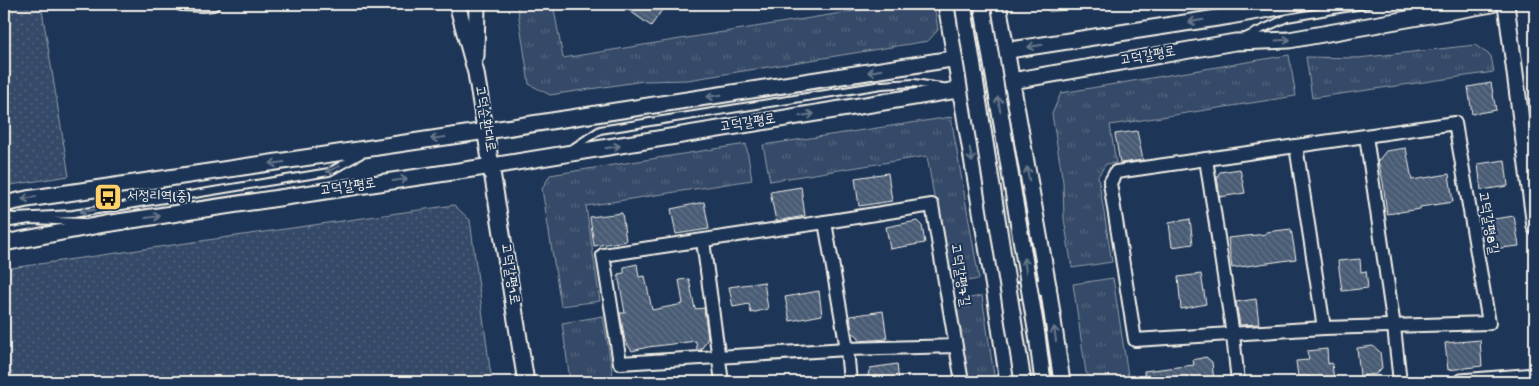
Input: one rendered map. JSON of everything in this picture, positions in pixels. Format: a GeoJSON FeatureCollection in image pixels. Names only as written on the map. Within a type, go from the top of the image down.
{"type":"FeatureCollection","features":[{"type":"Feature","properties":{"kind":"street"},"geometry":{"type":"LineString","coordinates":[[181,4],[214,4]]}},
{"type":"Feature","properties":{"kind":"street","name":"고덕순환대로"},"geometry":{"type":"LineString","coordinates":[[476,72],[477,4]]}},
{"type":"Feature","properties":{"kind":"street"},"geometry":{"type":"LineString","coordinates":[[946,4],[1008,382]]}},
{"type":"Feature","properties":{"kind":"street"},"geometry":{"type":"LineString","coordinates":[[963,4],[1024,382]]}},
{"type":"Feature","properties":{"kind":"street"},"geometry":{"type":"LineString","coordinates":[[982,4],[1037,335],[1043,382]]}},
{"type":"Feature","properties":{"kind":"street"},"geometry":{"type":"LineString","coordinates":[[998,4],[1048,286],[1062,382]]}},
{"type":"Feature","properties":{"kind":"street","name":"고덕갈평로"},"geometry":{"type":"LineString","coordinates":[[4,204],[27,198],[486,131],[1007,51],[1296,4]]}},
{"type":"Feature","properties":{"kind":"street","name":"고덕갈평로"},"geometry":{"type":"LineString","coordinates":[[4,243],[105,224],[561,155],[959,90],[1235,42],[1289,40],[1492,4]]}},
{"type":"Feature","properties":{"kind":"street"},"geometry":{"type":"LineString","coordinates":[[1506,4],[1535,227]]}},
{"type":"Feature","properties":{"kind":"street","name":"고덕순환대로"},"geometry":{"type":"LineString","coordinates":[[455,5],[476,72],[492,166]]}},
{"type":"Feature","properties":{"kind":"street","name":"고덕갈평8길"},"geometry":{"type":"LineString","coordinates":[[1455,123],[1489,323],[1324,328],[1135,340],[1110,183],[1116,172],[1296,146],[1455,123]]}},
{"type":"Feature","properties":{"kind":"street"},"geometry":{"type":"LineString","coordinates":[[1366,136],[1394,327],[1400,382]]}},
{"type":"Feature","properties":{"kind":"street"},"geometry":{"type":"LineString","coordinates":[[1296,146],[1324,328]]}},
{"type":"Feature","properties":{"kind":"street"},"geometry":{"type":"LineString","coordinates":[[1206,159],[1233,335],[1238,382]]}},
{"type":"Feature","properties":{"kind":"street","name":"고덕갈평1로"},"geometry":{"type":"LineString","coordinates":[[492,166],[526,382]]}},
{"type":"Feature","properties":{"kind":"street","name":"고덕갈평7길"},"geometry":{"type":"LineString","coordinates":[[932,205],[956,346],[847,349],[620,363],[602,255],[703,241],[932,205]]}},
{"type":"Feature","properties":{"kind":"street"},"geometry":{"type":"LineString","coordinates":[[825,222],[847,349],[850,382]]}},
{"type":"Feature","properties":{"kind":"street"},"geometry":{"type":"LineString","coordinates":[[703,241],[722,382]]}},
{"type":"Feature","properties":{"kind":"street"},"geometry":{"type":"LineString","coordinates":[[995,294],[1048,286]]}},
{"type":"Feature","properties":{"kind":"street"},"geometry":{"type":"LineString","coordinates":[[956,346],[962,382]]}},
{"type":"Feature","properties":{"kind":"street"},"geometry":{"type":"LineString","coordinates":[[1461,382],[1535,376]]}},
{"type":"Feature","properties":{"kind":"lane"},"geometry":{"type":"LineString","coordinates":[[1235,42],[1287,18],[1368,4]]}},
{"type":"Feature","properties":{"kind":"lane"},"geometry":{"type":"LineString","coordinates":[[4,216],[73,214],[329,172],[377,147]]}},
{"type":"Feature","properties":{"kind":"lane"},"geometry":{"type":"LineString","coordinates":[[4,224],[29,220],[105,224]]}},
{"type":"Feature","properties":{"kind":"green space"},"geometry":{"type":"Polygon","coordinates":[[[4,4],[41,4],[69,176],[4,186],[4,4]]]}},
{"type":"Feature","properties":{"kind":"green space"},"geometry":{"type":"Polygon","coordinates":[[[517,4],[553,4],[563,58],[897,4],[934,4],[938,30],[928,41],[688,80],[644,81],[550,95],[529,84],[517,4]]]}},
{"type":"Feature","properties":{"kind":"green space"},"geometry":{"type":"Polygon","coordinates":[[[1037,4],[1105,4],[1050,12],[1037,4]]]}},
{"type":"Feature","properties":{"kind":"green space"},"geometry":{"type":"Polygon","coordinates":[[[1475,45],[1491,56],[1494,72],[1312,98],[1306,57],[1358,58],[1475,45]]]}},
{"type":"Feature","properties":{"kind":"green space"},"geometry":{"type":"Polygon","coordinates":[[[1289,55],[1296,96],[1110,125],[1116,163],[1106,164],[1098,176],[1112,262],[1072,268],[1064,219],[1063,182],[1052,114],[1061,93],[1289,55]]]}},
{"type":"Feature","properties":{"kind":"green space"},"geometry":{"type":"Polygon","coordinates":[[[951,117],[979,279],[949,284],[927,156],[770,181],[763,145],[951,117]]]}},
{"type":"Feature","properties":{"kind":"green space"},"geometry":{"type":"Polygon","coordinates":[[[746,144],[752,180],[586,206],[600,301],[561,306],[542,189],[550,175],[746,144]]]}},
{"type":"Feature","properties":{"kind":"green space"},"geometry":{"type":"Polygon","coordinates":[[[454,205],[470,220],[493,382],[12,382],[4,321],[4,269],[454,205]]]}},
{"type":"Feature","properties":{"kind":"green space"},"geometry":{"type":"Polygon","coordinates":[[[1113,278],[1129,382],[1098,382],[1086,373],[1073,284],[1113,278]]]}},
{"type":"Feature","properties":{"kind":"green space"},"geometry":{"type":"Polygon","coordinates":[[[982,296],[994,375],[988,382],[966,382],[952,301],[982,296]]]}},
{"type":"Feature","properties":{"kind":"green space"},"geometry":{"type":"Polygon","coordinates":[[[603,316],[614,382],[572,382],[570,381],[562,323],[603,316]]]}},
{"type":"Feature","properties":{"kind":"building"},"geometry":{"type":"Polygon","coordinates":[[[620,4],[666,4],[651,26],[620,4]]]}},
{"type":"Feature","properties":{"kind":"building"},"geometry":{"type":"Polygon","coordinates":[[[1491,83],[1496,110],[1472,114],[1468,87],[1491,83]]]}},
{"type":"Feature","properties":{"kind":"building"},"geometry":{"type":"Polygon","coordinates":[[[1137,131],[1143,160],[1120,163],[1115,134],[1137,131]]]}},
{"type":"Feature","properties":{"kind":"building"},"geometry":{"type":"Polygon","coordinates":[[[1406,148],[1412,180],[1449,174],[1453,202],[1387,214],[1378,161],[1386,151],[1406,148]]]}},
{"type":"Feature","properties":{"kind":"building"},"geometry":{"type":"Polygon","coordinates":[[[1505,160],[1508,186],[1481,190],[1478,164],[1505,160]]]}},
{"type":"Feature","properties":{"kind":"building"},"geometry":{"type":"Polygon","coordinates":[[[1240,169],[1245,193],[1220,197],[1217,177],[1220,172],[1240,169]]]}},
{"type":"Feature","properties":{"kind":"building"},"geometry":{"type":"Polygon","coordinates":[[[888,173],[892,201],[859,206],[855,178],[888,173]]]}},
{"type":"Feature","properties":{"kind":"building"},"geometry":{"type":"Polygon","coordinates":[[[801,187],[805,216],[776,221],[770,192],[801,187]]]}},
{"type":"Feature","properties":{"kind":"building"},"geometry":{"type":"Polygon","coordinates":[[[704,202],[709,229],[676,234],[671,209],[704,202]]]}},
{"type":"Feature","properties":{"kind":"building"},"geometry":{"type":"Polygon","coordinates":[[[622,213],[626,241],[594,246],[590,217],[622,213]]]}},
{"type":"Feature","properties":{"kind":"building"},"geometry":{"type":"Polygon","coordinates":[[[1514,216],[1519,246],[1492,249],[1487,220],[1514,216]]]}},
{"type":"Feature","properties":{"kind":"building"},"geometry":{"type":"Polygon","coordinates":[[[1190,219],[1193,244],[1172,247],[1169,223],[1190,219]]]}},
{"type":"Feature","properties":{"kind":"building"},"geometry":{"type":"Polygon","coordinates":[[[917,221],[922,226],[925,243],[890,249],[886,227],[917,221]]]}},
{"type":"Feature","properties":{"kind":"building"},"geometry":{"type":"Polygon","coordinates":[[[1291,229],[1296,259],[1232,268],[1228,238],[1291,229]]]}},
{"type":"Feature","properties":{"kind":"building"},"geometry":{"type":"Polygon","coordinates":[[[1360,259],[1361,272],[1366,271],[1368,288],[1342,291],[1338,261],[1360,259]]]}},
{"type":"Feature","properties":{"kind":"building"},"geometry":{"type":"Polygon","coordinates":[[[637,264],[639,277],[645,276],[652,310],[683,304],[679,280],[689,279],[695,309],[704,308],[708,338],[701,350],[697,350],[696,341],[632,351],[625,341],[620,313],[625,313],[618,274],[624,273],[624,267],[637,264]]]}},
{"type":"Feature","properties":{"kind":"building"},"geometry":{"type":"Polygon","coordinates":[[[1201,274],[1206,304],[1181,309],[1178,277],[1201,274]]]}},
{"type":"Feature","properties":{"kind":"building"},"geometry":{"type":"Polygon","coordinates":[[[764,282],[768,309],[751,313],[749,304],[733,307],[729,287],[764,282]]]}},
{"type":"Feature","properties":{"kind":"building"},"geometry":{"type":"Polygon","coordinates":[[[819,291],[822,315],[790,321],[785,297],[819,291]]]}},
{"type":"Feature","properties":{"kind":"building"},"geometry":{"type":"Polygon","coordinates":[[[1256,299],[1259,324],[1240,325],[1236,302],[1256,299]]]}},
{"type":"Feature","properties":{"kind":"building"},"geometry":{"type":"Polygon","coordinates":[[[883,311],[887,339],[859,341],[859,337],[852,332],[850,316],[883,311]]]}},
{"type":"Feature","properties":{"kind":"building"},"geometry":{"type":"Polygon","coordinates":[[[1480,340],[1482,366],[1448,370],[1445,343],[1480,340]]]}},
{"type":"Feature","properties":{"kind":"building"},"geometry":{"type":"Polygon","coordinates":[[[1373,346],[1380,352],[1382,368],[1376,374],[1360,376],[1357,348],[1373,346]]]}},
{"type":"Feature","properties":{"kind":"building"},"geometry":{"type":"Polygon","coordinates":[[[1327,349],[1328,364],[1332,363],[1334,382],[1310,382],[1309,376],[1298,376],[1296,361],[1309,360],[1307,351],[1327,349]]]}},
{"type":"Feature","properties":{"kind":"building"},"geometry":{"type":"Polygon","coordinates":[[[1206,357],[1212,362],[1214,382],[1145,382],[1144,371],[1194,365],[1193,360],[1206,357]]]}},
{"type":"Feature","properties":{"kind":"building"},"geometry":{"type":"Polygon","coordinates":[[[897,364],[899,382],[866,382],[870,368],[897,364]]]}},
{"type":"Feature","properties":{"kind":"place","name":"서정리역(중)"},"geometry":{"type":"Point","coordinates":[108,197]}}]}
